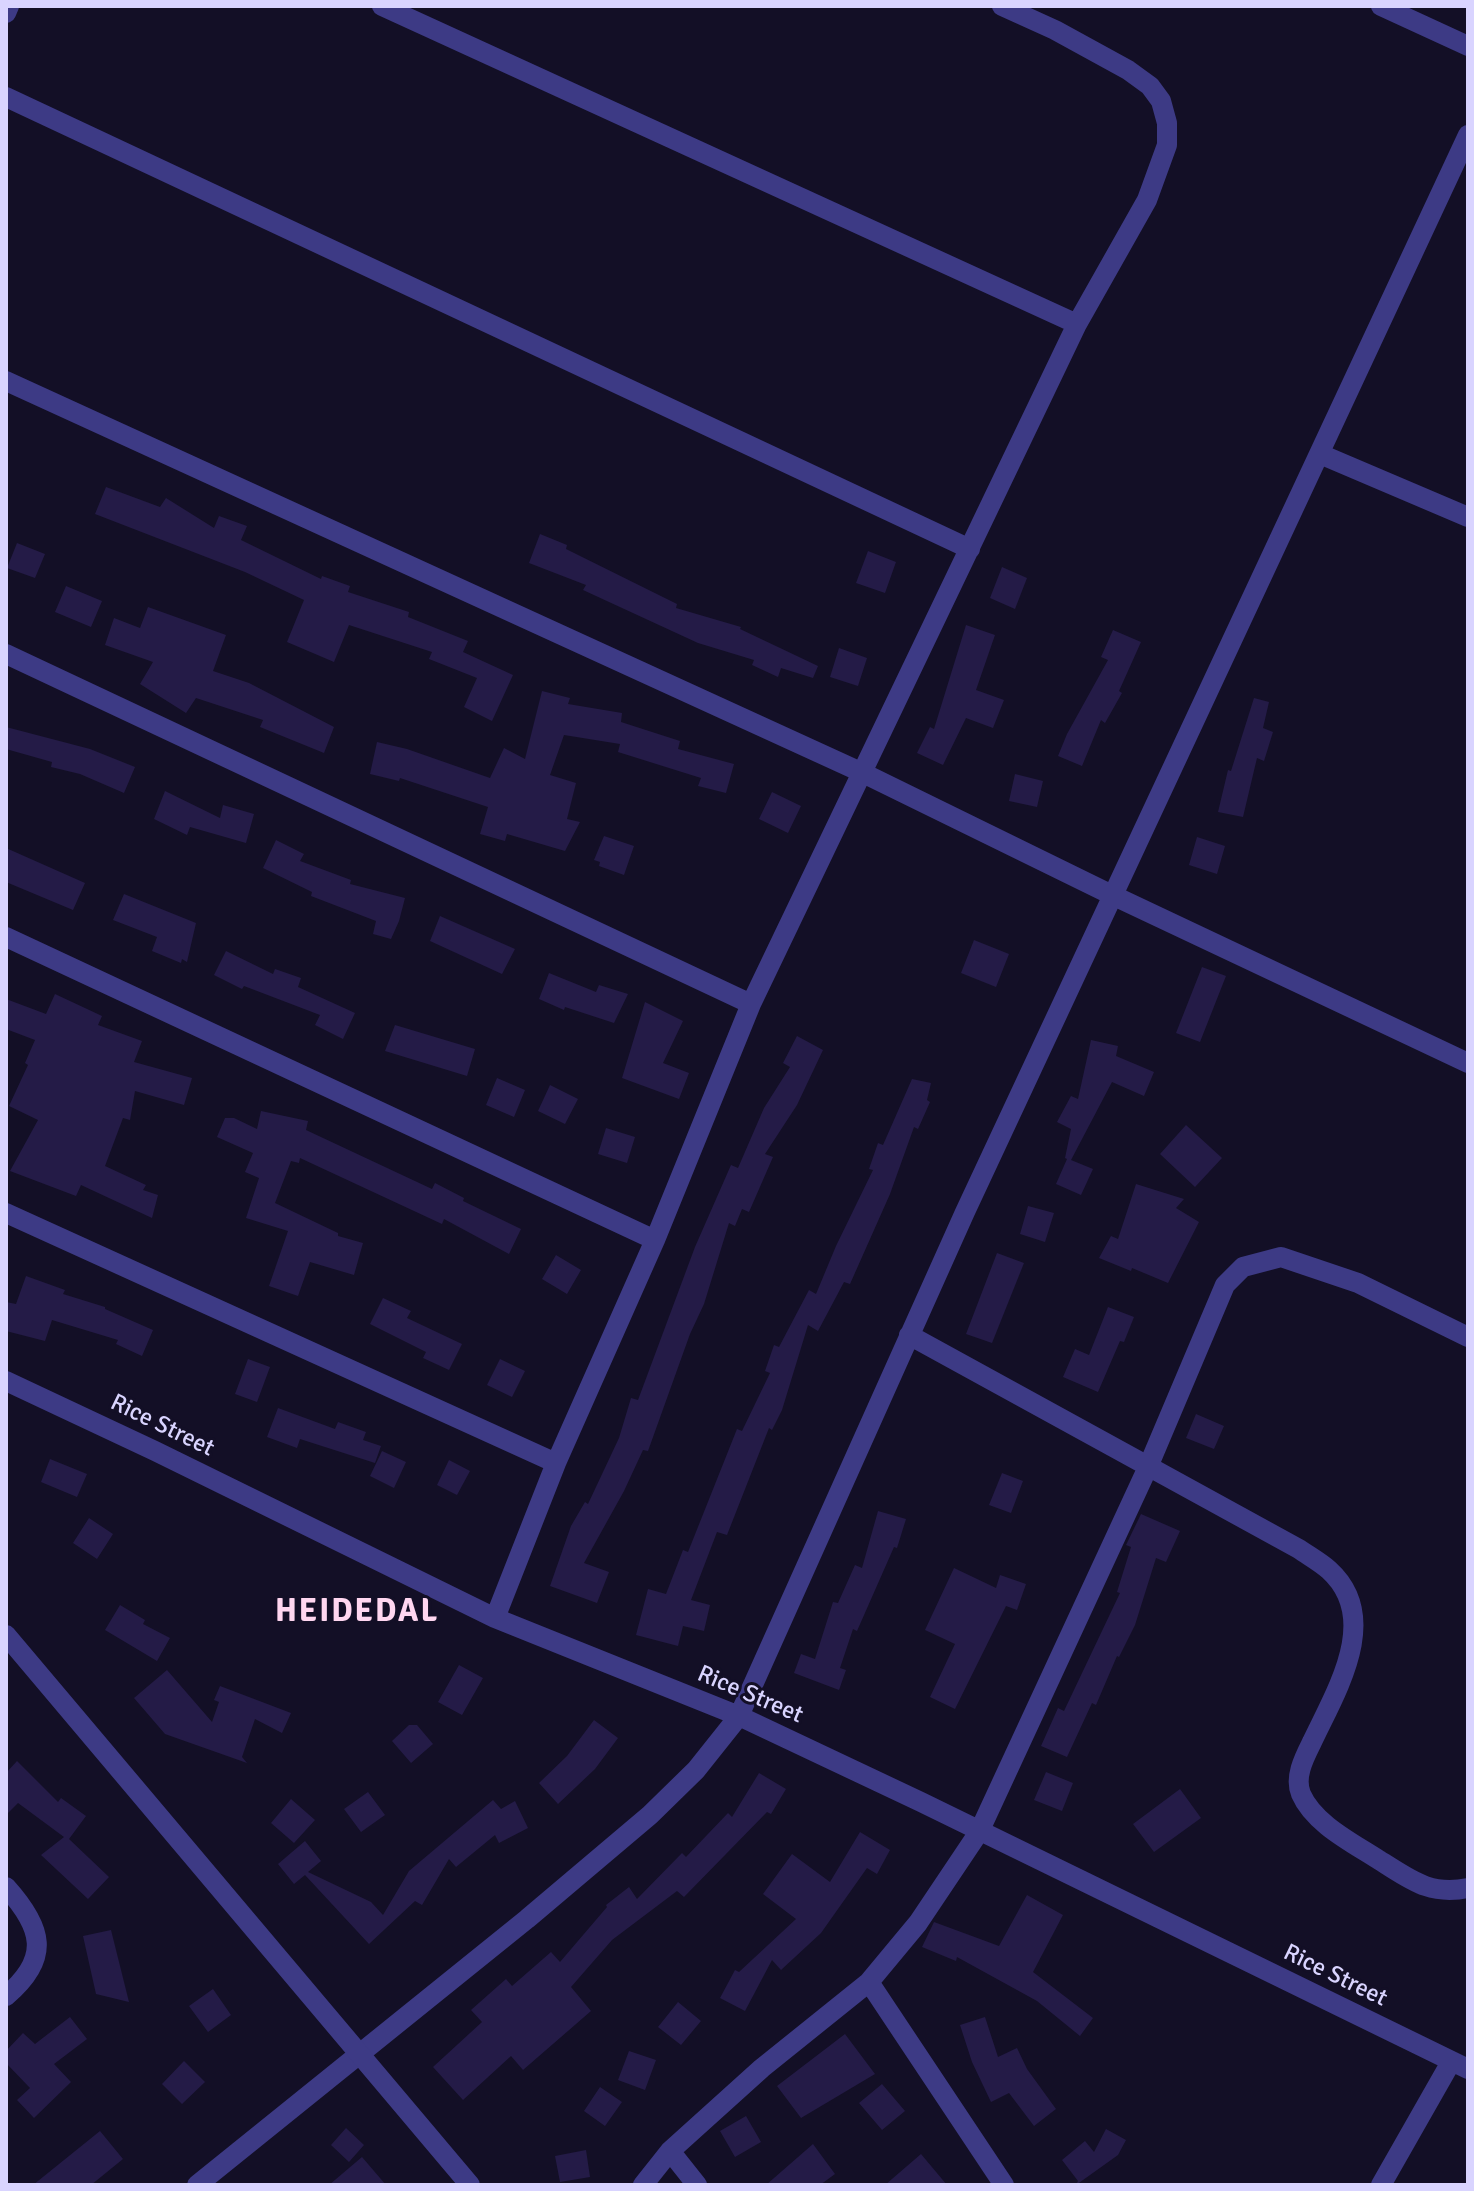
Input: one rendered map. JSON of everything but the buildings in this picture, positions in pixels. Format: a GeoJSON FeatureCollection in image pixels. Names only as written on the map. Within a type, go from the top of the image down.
{"type":"FeatureCollection","features":[{"type":"Feature","properties":{"kind":"street"},"geometry":{"type":"LineString","coordinates":[[6,13],[9,6]]}},
{"type":"Feature","properties":{"kind":"street"},"geometry":{"type":"LineString","coordinates":[[382,6],[1077,324]]}},
{"type":"Feature","properties":{"kind":"street"},"geometry":{"type":"LineString","coordinates":[[495,1618],[556,1463],[655,1240],[751,1004],[1077,324],[1147,200],[1167,145],[1167,123],[1161,101],[1150,86],[1128,70],[1055,30],[1002,6]]}},
{"type":"Feature","properties":{"kind":"street"},"geometry":{"type":"LineString","coordinates":[[1381,6],[1468,46]]}},
{"type":"Feature","properties":{"kind":"street"},"geometry":{"type":"LineString","coordinates":[[6,97],[970,549]]}},
{"type":"Feature","properties":{"kind":"street"},"geometry":{"type":"LineString","coordinates":[[197,2185],[650,1815],[696,1770],[739,1716],[909,1335],[1468,135]]}},
{"type":"Feature","properties":{"kind":"street"},"geometry":{"type":"LineString","coordinates":[[6,381],[863,773],[1468,1063]]}},
{"type":"Feature","properties":{"kind":"street"},"geometry":{"type":"LineString","coordinates":[[1320,454],[1468,517]]}},
{"type":"Feature","properties":{"kind":"street"},"geometry":{"type":"LineString","coordinates":[[6,654],[751,1004]]}},
{"type":"Feature","properties":{"kind":"street"},"geometry":{"type":"LineString","coordinates":[[6,937],[655,1240]]}},
{"type":"Feature","properties":{"kind":"street"},"geometry":{"type":"LineString","coordinates":[[6,1213],[556,1463]]}},
{"type":"Feature","properties":{"kind":"street"},"geometry":{"type":"LineString","coordinates":[[643,2185],[670,2151],[762,2068],[869,1982],[918,1923],[979,1832],[1148,1467],[1225,1285],[1243,1267],[1281,1257],[1358,1283],[1468,1337]]}},
{"type":"Feature","properties":{"kind":"street"},"geometry":{"type":"LineString","coordinates":[[909,1335],[1299,1549],[1330,1571],[1350,1598],[1355,1617],[1352,1642],[1340,1684],[1299,1775],[1300,1792],[1310,1809],[1325,1823],[1422,1886],[1439,1891],[1468,1888]]}},
{"type":"Feature","properties":{"kind":"street","name":"Rice Street"},"geometry":{"type":"LineString","coordinates":[[6,1381],[495,1618],[739,1716],[1460,2065]]}},
{"type":"Feature","properties":{"kind":"street"},"geometry":{"type":"LineString","coordinates":[[6,1635],[470,2185]]}},
{"type":"Feature","properties":{"kind":"street"},"geometry":{"type":"LineString","coordinates":[[6,1887],[25,1913],[37,1943],[37,1957],[32,1969],[6,1996]]}},
{"type":"Feature","properties":{"kind":"street"},"geometry":{"type":"LineString","coordinates":[[869,1982],[1004,2185]]}},
{"type":"Feature","properties":{"kind":"street"},"geometry":{"type":"LineString","coordinates":[[1381,2185],[1460,2065]]}},
{"type":"Feature","properties":{"kind":"street"},"geometry":{"type":"LineString","coordinates":[[670,2151],[697,2185]]}},
{"type":"Feature","properties":{"kind":"district","name":"HEIDEDAL"},"geometry":{"type":"Point","coordinates":[357,1613]}}]}
